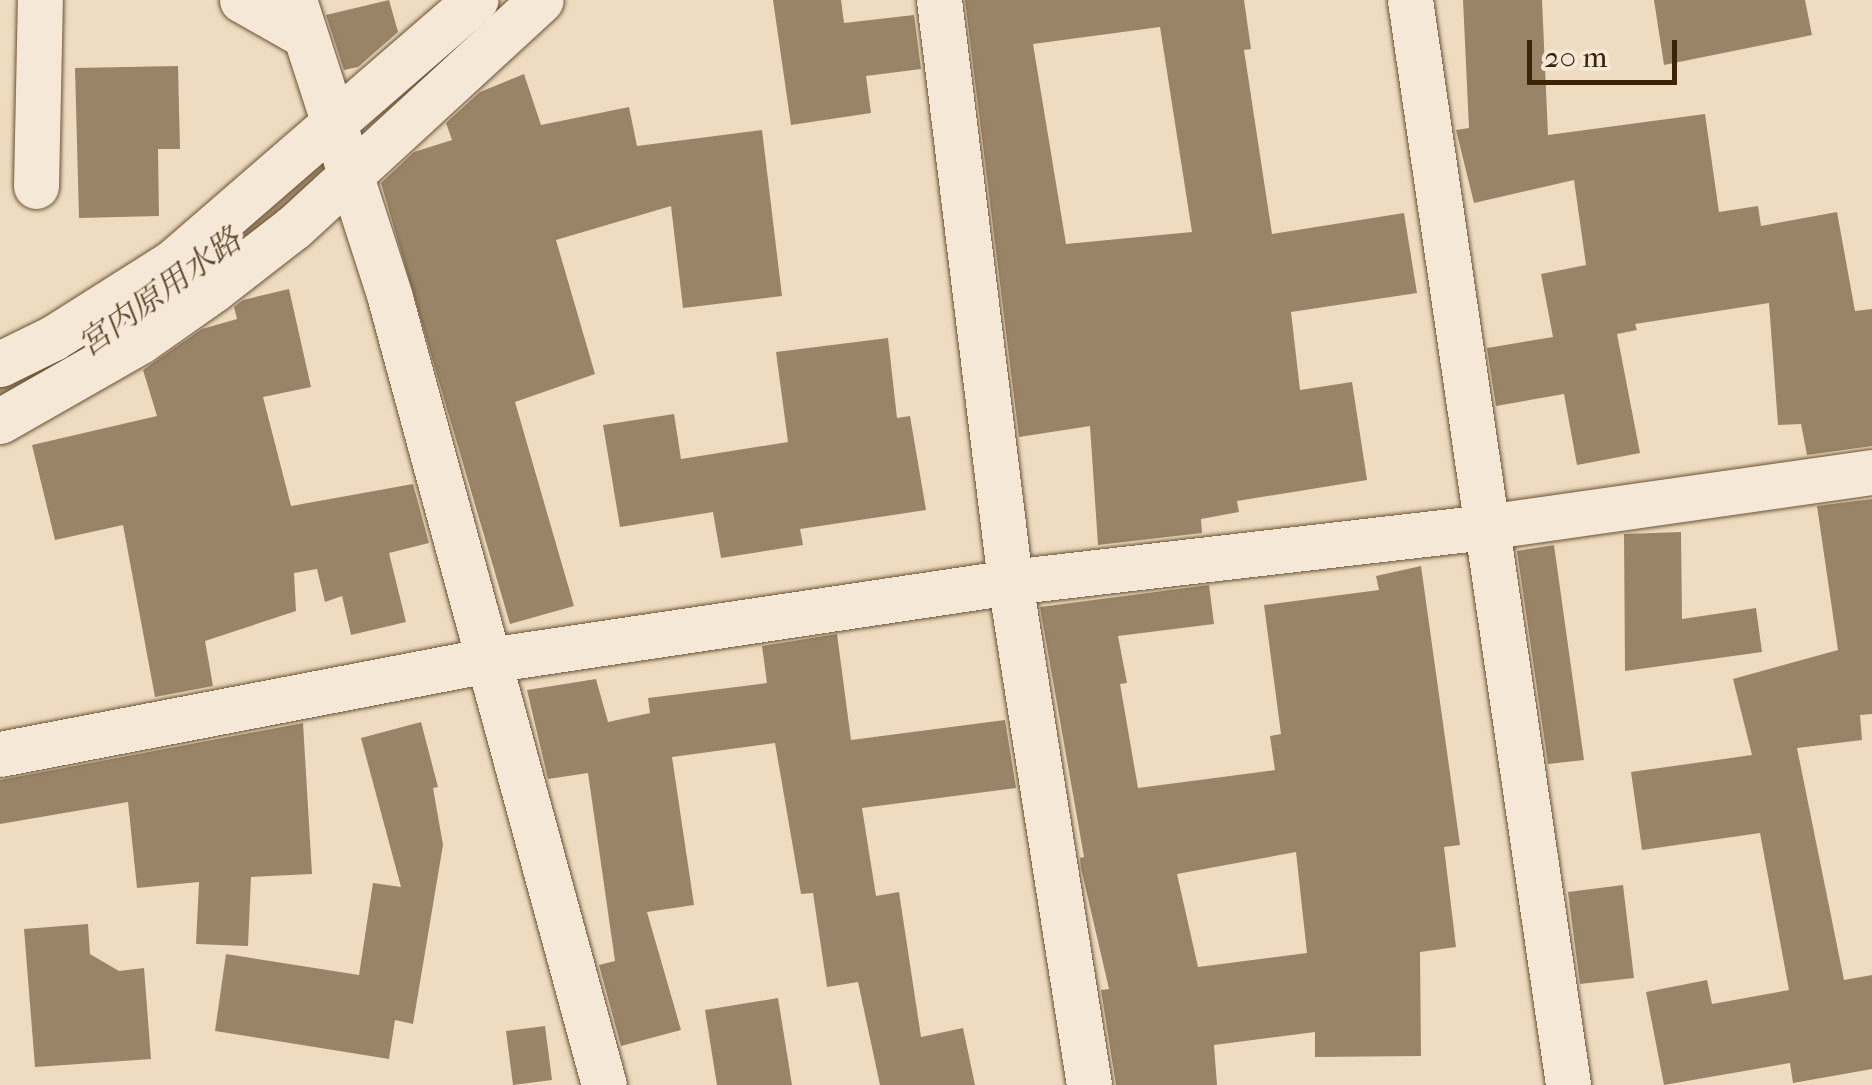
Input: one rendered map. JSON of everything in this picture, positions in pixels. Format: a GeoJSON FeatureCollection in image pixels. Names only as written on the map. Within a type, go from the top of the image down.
{"type":"FeatureCollection","features":[{"type":"Feature","properties":{"kind":"street"},"geometry":{"type":"LineString","coordinates":[[36,186],[40,0]]}},
{"type":"Feature","properties":{"kind":"street"},"geometry":{"type":"LineString","coordinates":[[242,0],[299,17],[390,298],[604,1085]]}},
{"type":"Feature","properties":{"kind":"street"},"geometry":{"type":"LineString","coordinates":[[0,364],[53,338],[173,262],[475,0]]}},
{"type":"Feature","properties":{"kind":"street"},"geometry":{"type":"LineString","coordinates":[[0,421],[140,340],[294,227],[349,172],[542,0]]}},
{"type":"Feature","properties":{"kind":"street"},"geometry":{"type":"LineString","coordinates":[[939,0],[1010,582],[1088,1085]]}},
{"type":"Feature","properties":{"kind":"street"},"geometry":{"type":"LineString","coordinates":[[1410,0],[1568,1085]]}},
{"type":"Feature","properties":{"kind":"street"},"geometry":{"type":"LineString","coordinates":[[0,754],[489,660],[1010,582],[1485,528],[1872,472]]}},
{"type":"Feature","properties":{"kind":"building"},"geometry":{"type":"Polygon","coordinates":[[[389,0],[398,32],[358,67],[344,70],[326,15],[389,0]]]}},
{"type":"Feature","properties":{"kind":"building"},"geometry":{"type":"Polygon","coordinates":[[[773,0],[841,0],[844,23],[914,15],[921,69],[866,76],[871,113],[791,125],[773,0]]]}},
{"type":"Feature","properties":{"kind":"building"},"geometry":{"type":"Polygon","coordinates":[[[965,0],[1244,0],[1251,49],[1244,50],[1272,234],[1404,213],[1417,293],[1291,312],[1300,390],[1352,382],[1367,480],[1237,501],[1239,512],[1201,519],[1202,533],[1098,545],[1090,426],[1019,437],[965,0]],[[1160,27],[1033,44],[1066,244],[1192,232],[1160,27]]]}},
{"type":"Feature","properties":{"kind":"building"},"geometry":{"type":"Polygon","coordinates":[[[1463,0],[1542,0],[1548,135],[1705,114],[1719,212],[1758,206],[1761,226],[1837,212],[1855,311],[1872,309],[1872,446],[1807,455],[1801,424],[1778,425],[1769,303],[1635,324],[1637,330],[1617,334],[1640,453],[1577,465],[1564,394],[1496,406],[1487,348],[1553,337],[1541,274],[1586,265],[1574,180],[1474,203],[1456,130],[1469,128],[1463,0]]]}},
{"type":"Feature","properties":{"kind":"building"},"geometry":{"type":"Polygon","coordinates":[[[1654,0],[1805,0],[1812,35],[1664,65],[1654,0]]]}},
{"type":"Feature","properties":{"kind":"building"},"geometry":{"type":"Polygon","coordinates":[[[178,66],[180,149],[158,149],[159,216],[79,218],[75,68],[178,66]]]}},
{"type":"Feature","properties":{"kind":"building"},"geometry":{"type":"Polygon","coordinates":[[[524,74],[541,125],[629,107],[637,146],[762,130],[782,296],[683,308],[671,206],[556,240],[595,374],[515,402],[574,606],[510,624],[381,183],[414,152],[452,140],[446,123],[480,92],[524,74]]]}},
{"type":"Feature","properties":{"kind":"building"},"geometry":{"type":"Polygon","coordinates":[[[289,289],[311,387],[263,397],[291,506],[413,484],[429,543],[389,553],[406,622],[351,635],[342,596],[325,602],[317,569],[294,573],[296,611],[205,641],[213,686],[155,697],[123,525],[55,540],[32,445],[157,416],[143,370],[202,329],[237,319],[234,307],[243,300],[289,289]]]}},
{"type":"Feature","properties":{"kind":"building"},"geometry":{"type":"Polygon","coordinates":[[[888,338],[897,418],[910,416],[926,510],[800,529],[803,545],[721,558],[713,512],[620,527],[603,425],[674,414],[681,459],[788,442],[776,352],[888,338]]]}},
{"type":"Feature","properties":{"kind":"building"},"geometry":{"type":"Polygon","coordinates":[[[1872,499],[1872,714],[1860,715],[1862,740],[1797,748],[1844,980],[1872,975],[1872,1069],[1793,1083],[1790,1063],[1664,1085],[1646,992],[1707,980],[1712,1004],[1789,990],[1760,833],[1642,850],[1631,772],[1752,755],[1733,679],[1838,650],[1817,506],[1872,499]]]}},
{"type":"Feature","properties":{"kind":"building"},"geometry":{"type":"Polygon","coordinates":[[[1681,532],[1682,619],[1756,608],[1762,652],[1625,671],[1624,534],[1681,532]]]}},
{"type":"Feature","properties":{"kind":"building"},"geometry":{"type":"Polygon","coordinates":[[[1554,545],[1584,760],[1548,764],[1517,551],[1554,545]]]}},
{"type":"Feature","properties":{"kind":"building"},"geometry":{"type":"Polygon","coordinates":[[[1421,566],[1460,845],[1444,847],[1456,947],[1420,952],[1421,1056],[1315,1057],[1315,1032],[1214,1045],[1217,1085],[1116,1085],[1101,990],[1109,989],[1081,868],[1080,858],[1084,857],[1040,607],[1209,585],[1214,624],[1118,636],[1127,683],[1120,684],[1138,788],[1275,770],[1270,736],[1281,734],[1264,605],[1379,590],[1376,576],[1421,566]],[[1296,852],[1177,874],[1198,967],[1307,953],[1296,852]]]}},
{"type":"Feature","properties":{"kind":"building"},"geometry":{"type":"Polygon","coordinates":[[[837,634],[851,740],[1005,720],[1016,788],[862,808],[876,896],[899,892],[921,1037],[963,1028],[975,1085],[880,1085],[858,982],[827,987],[813,893],[801,894],[775,743],[672,757],[694,905],[647,912],[681,1030],[621,1046],[599,965],[615,961],[588,773],[548,779],[527,690],[596,679],[608,722],[650,713],[648,698],[767,683],[762,646],[837,634]]]}},
{"type":"Feature","properties":{"kind":"building"},"geometry":{"type":"Polygon","coordinates":[[[421,722],[438,787],[433,788],[443,845],[413,1024],[395,1020],[389,1059],[215,1031],[226,954],[359,975],[373,883],[401,887],[361,738],[421,722]]]}},
{"type":"Feature","properties":{"kind":"building"},"geometry":{"type":"Polygon","coordinates":[[[303,723],[312,874],[251,877],[248,946],[196,944],[199,882],[137,888],[128,802],[0,824],[0,780],[303,723]]]}},
{"type":"Feature","properties":{"kind":"building"},"geometry":{"type":"Polygon","coordinates":[[[1623,885],[1634,978],[1580,984],[1568,892],[1623,885]]]}},
{"type":"Feature","properties":{"kind":"building"},"geometry":{"type":"Polygon","coordinates":[[[88,924],[90,954],[119,971],[144,968],[151,1059],[35,1067],[24,929],[88,924]]]}},
{"type":"Feature","properties":{"kind":"building"},"geometry":{"type":"Polygon","coordinates":[[[778,998],[792,1085],[717,1085],[705,1010],[778,998]]]}},
{"type":"Feature","properties":{"kind":"building"},"geometry":{"type":"Polygon","coordinates":[[[545,1026],[552,1080],[513,1085],[506,1031],[545,1026]]]}},
{"type":"Feature","properties":{"kind":"waterway","name":"宮内原用水路"},"geometry":{"type":"LineString","coordinates":[[0,390],[64,361],[313,183]]}}]}
